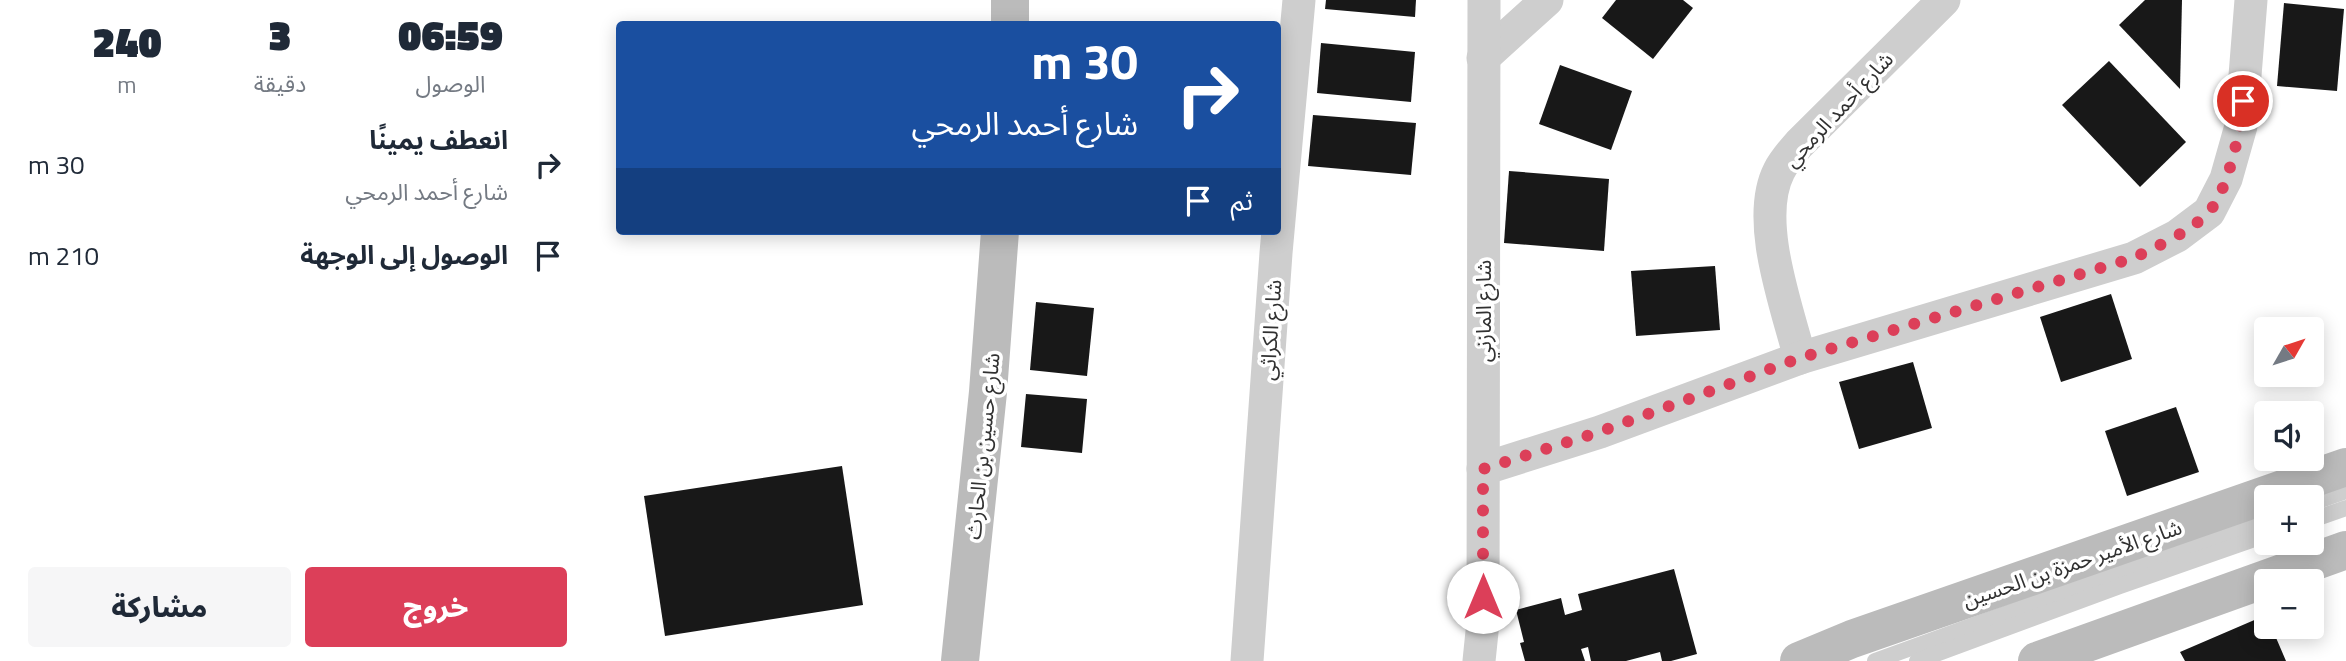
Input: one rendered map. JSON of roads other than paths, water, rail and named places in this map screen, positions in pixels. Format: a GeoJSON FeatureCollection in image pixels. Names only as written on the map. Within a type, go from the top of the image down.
{"type":"FeatureCollection","features":[{"type":"Feature","properties":{"kind":"main road"},"geometry":{"type":"LineString","coordinates":[[1010,0],[1010,21]]}},
{"type":"Feature","properties":{"kind":"main road","name":"شارع حسين بن الحارث"},"geometry":{"type":"LineString","coordinates":[[960,661],[988,392],[1000,235]]}},
{"type":"Feature","properties":{"kind":"main road","name":"شارع الأمير حمزة بن الحسين"},"geometry":{"type":"LineString","coordinates":[[1799,661],[1852,639],[2346,467]]}},
{"type":"Feature","properties":{"kind":"main road"},"geometry":{"type":"LineString","coordinates":[[2037,661],[2346,550]]}},
{"type":"Feature","properties":{"kind":"street","name":"شارع الكراثي"},"geometry":{"type":"LineString","coordinates":[[1281,198],[1299,0]]}},
{"type":"Feature","properties":{"kind":"street","name":"شارع المازني"},"geometry":{"type":"LineString","coordinates":[[1479,661],[1483,622],[1484,0]]}},
{"type":"Feature","properties":{"kind":"street"},"geometry":{"type":"LineString","coordinates":[[1483,58],[1547,0]]}},
{"type":"Feature","properties":{"kind":"street","name":"شارع أحمد الرمحي"},"geometry":{"type":"LineString","coordinates":[[1800,358],[1770,242],[1771,200],[1779,171],[1798,144],[1944,0]]}},
{"type":"Feature","properties":{"kind":"street"},"geometry":{"type":"LineString","coordinates":[[1483,469],[1599,432],[1800,358],[2134,258],[2177,236],[2209,212],[2226,179],[2241,126],[2251,0]]}},
{"type":"Feature","properties":{"kind":"street","name":"شارع الكراثي"},"geometry":{"type":"LineString","coordinates":[[1247,661],[1278,235]]}},
{"type":"Feature","properties":{"kind":"street","name":"شارع المازني"},"geometry":{"type":"LineString","coordinates":[[1483,622],[1493,661]]}},
{"type":"Feature","properties":{"kind":"lane"},"geometry":{"type":"LineString","coordinates":[[2324,499],[2346,491]]}},
{"type":"Feature","properties":{"kind":"lane"},"geometry":{"type":"LineString","coordinates":[[2324,516],[2346,508]]}},
{"type":"Feature","properties":{"kind":"lane"},"geometry":{"type":"LineString","coordinates":[[1875,661],[2254,523]]}},
{"type":"Feature","properties":{"kind":"lane"},"geometry":{"type":"LineString","coordinates":[[1917,661],[2254,539]]}}]}
